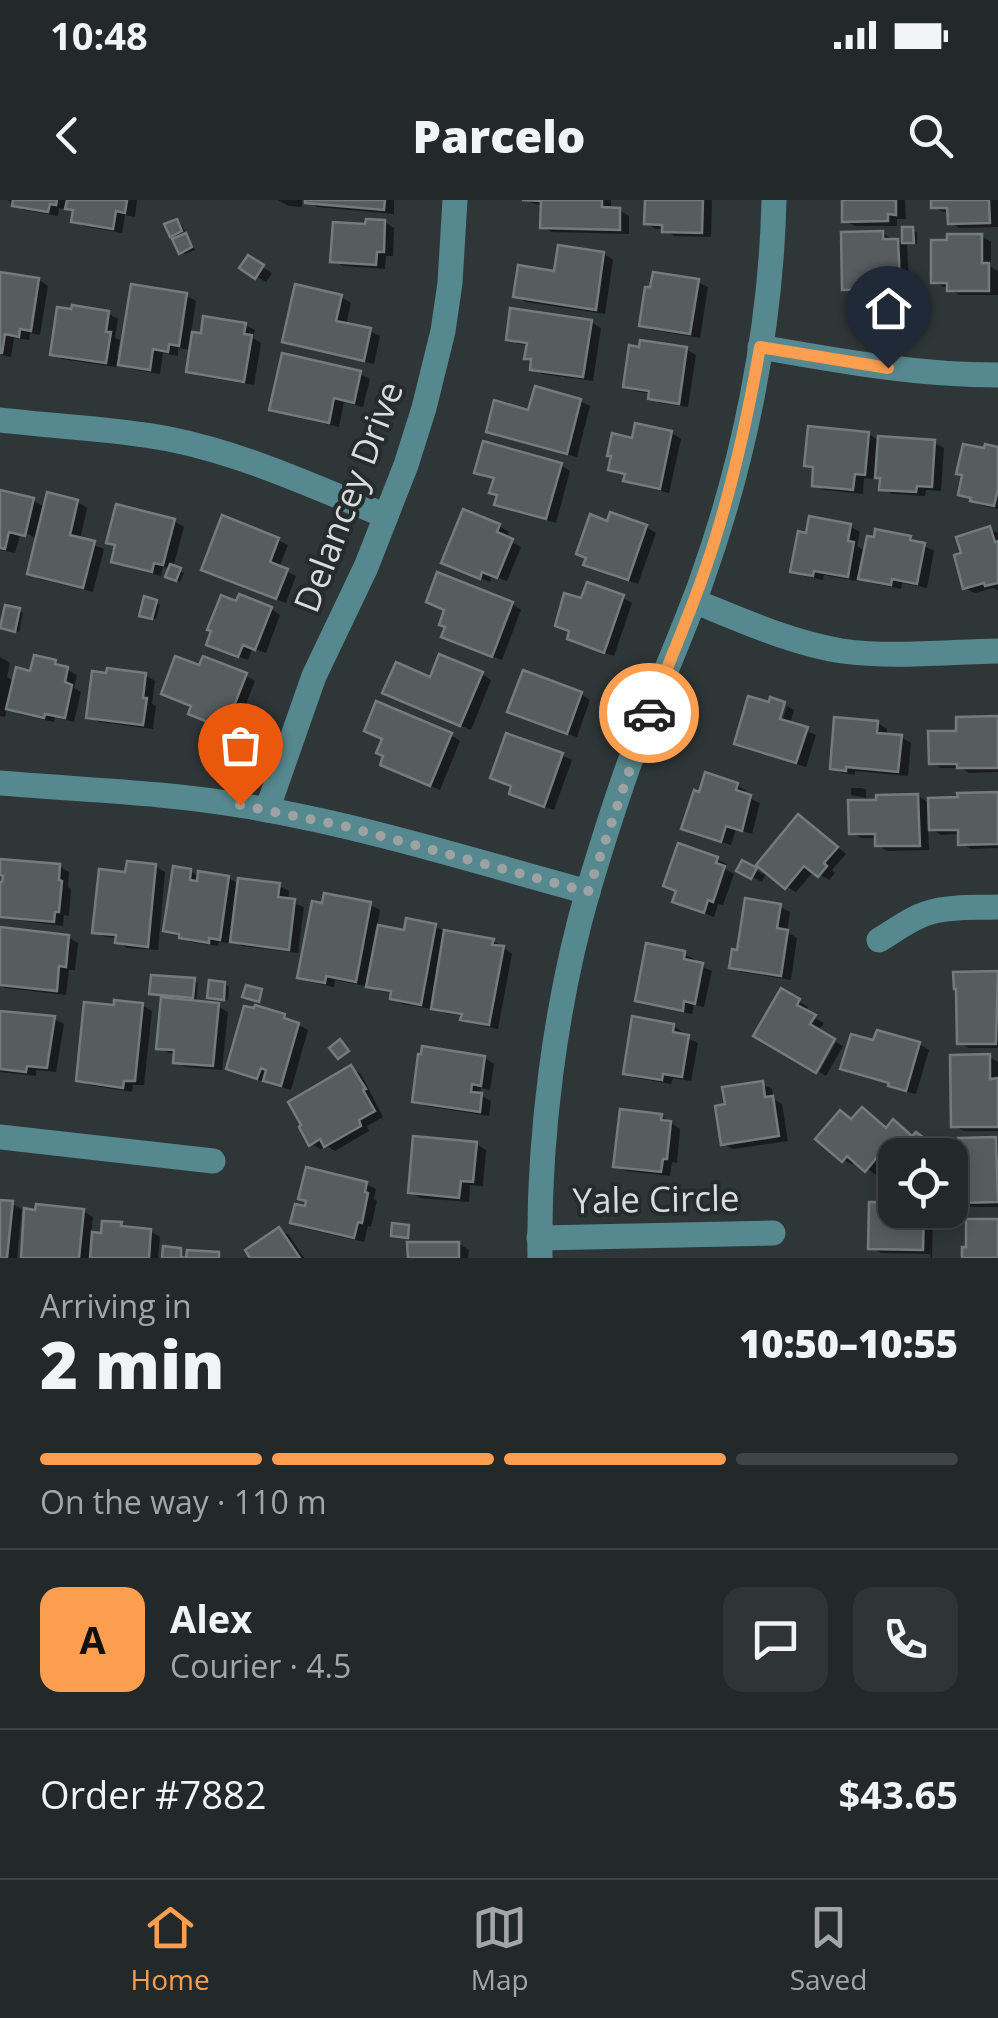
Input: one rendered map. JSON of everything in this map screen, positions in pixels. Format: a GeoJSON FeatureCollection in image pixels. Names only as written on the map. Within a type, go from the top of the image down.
{"type":"FeatureCollection","features":[{"type":"Feature","properties":{"kind":"street","name":"Delancey Drive"},"geometry":{"type":"LineString","coordinates":[[268,810],[314,676],[366,567],[424,408],[450,283],[455,200]]}},
{"type":"Feature","properties":{"kind":"street"},"geometry":{"type":"LineString","coordinates":[[540,1248],[544,1146],[564,999],[588,892],[637,744],[694,601],[736,468],[760,347],[771,264],[774,200]]}},
{"type":"Feature","properties":{"kind":"street"},"geometry":{"type":"LineString","coordinates":[[760,347],[920,372],[998,376]]}},
{"type":"Feature","properties":{"kind":"street"},"geometry":{"type":"LineString","coordinates":[[0,420],[128,433],[202,447],[297,478],[386,516]]}},
{"type":"Feature","properties":{"kind":"street"},"geometry":{"type":"LineString","coordinates":[[694,601],[794,638],[839,650],[896,654],[998,650]]}},
{"type":"Feature","properties":{"kind":"street"},"geometry":{"type":"LineString","coordinates":[[0,783],[200,800],[268,810],[360,830],[588,892]]}},
{"type":"Feature","properties":{"kind":"street"},"geometry":{"type":"LineString","coordinates":[[879,940],[931,912],[998,907]]}},
{"type":"Feature","properties":{"kind":"street"},"geometry":{"type":"LineString","coordinates":[[0,1137],[213,1161]]}},
{"type":"Feature","properties":{"kind":"street","name":"Yale Circle"},"geometry":{"type":"LineString","coordinates":[[540,1248],[774,1232]]}},
{"type":"Feature","properties":{"kind":"building"},"geometry":{"type":"Polygon","coordinates":[[[13,200],[57,200],[56,205],[50,204],[48,212],[12,206],[13,200]]]}},
{"type":"Feature","properties":{"kind":"building"},"geometry":{"type":"Polygon","coordinates":[[[67,200],[127,200],[125,213],[116,211],[113,229],[71,222],[73,210],[65,209],[67,200]]]}},
{"type":"Feature","properties":{"kind":"building"},"geometry":{"type":"Polygon","coordinates":[[[305,200],[385,200],[384,210],[305,200]]]}},
{"type":"Feature","properties":{"kind":"building"},"geometry":{"type":"Polygon","coordinates":[[[522,200],[602,200],[602,207],[620,208],[620,230],[540,228],[541,201],[522,200]]]}},
{"type":"Feature","properties":{"kind":"building"},"geometry":{"type":"Polygon","coordinates":[[[645,200],[703,200],[702,233],[662,232],[662,225],[644,224],[645,200]]]}},
{"type":"Feature","properties":{"kind":"building"},"geometry":{"type":"Polygon","coordinates":[[[842,200],[896,200],[896,215],[888,214],[888,221],[842,222],[842,200]]]}},
{"type":"Feature","properties":{"kind":"building"},"geometry":{"type":"Polygon","coordinates":[[[931,200],[989,200],[990,223],[948,224],[947,208],[931,208],[931,200]]]}},
{"type":"Feature","properties":{"kind":"building"},"geometry":{"type":"Polygon","coordinates":[[[177,219],[182,231],[170,237],[164,224],[177,219]]]}},
{"type":"Feature","properties":{"kind":"building"},"geometry":{"type":"Polygon","coordinates":[[[366,219],[385,220],[384,252],[377,252],[376,265],[330,262],[333,222],[365,224],[366,219]]]}},
{"type":"Feature","properties":{"kind":"building"},"geometry":{"type":"Polygon","coordinates":[[[902,227],[913,227],[914,243],[902,243],[902,227]]]}},
{"type":"Feature","properties":{"kind":"building"},"geometry":{"type":"Polygon","coordinates":[[[883,231],[883,239],[898,239],[900,281],[882,281],[883,289],[842,290],[841,232],[883,231]]]}},
{"type":"Feature","properties":{"kind":"building"},"geometry":{"type":"Polygon","coordinates":[[[186,233],[192,247],[179,254],[172,239],[186,233]]]}},
{"type":"Feature","properties":{"kind":"building"},"geometry":{"type":"Polygon","coordinates":[[[947,234],[982,234],[982,263],[989,263],[989,291],[947,291],[947,283],[931,283],[931,240],[947,240],[947,234]]]}},
{"type":"Feature","properties":{"kind":"building"},"geometry":{"type":"Polygon","coordinates":[[[558,245],[604,252],[596,310],[513,297],[518,265],[554,271],[558,245]]]}},
{"type":"Feature","properties":{"kind":"building"},"geometry":{"type":"Polygon","coordinates":[[[248,255],[264,265],[255,279],[239,268],[248,255]]]}},
{"type":"Feature","properties":{"kind":"building"},"geometry":{"type":"Polygon","coordinates":[[[0,272],[39,278],[31,331],[20,329],[19,337],[5,334],[2,353],[0,353],[0,272]]]}},
{"type":"Feature","properties":{"kind":"building"},"geometry":{"type":"Polygon","coordinates":[[[653,272],[699,279],[690,334],[639,326],[645,287],[650,287],[653,272]]]}},
{"type":"Feature","properties":{"kind":"building"},"geometry":{"type":"Polygon","coordinates":[[[131,284],[187,293],[179,346],[169,344],[168,352],[153,349],[150,370],[118,365],[131,284]]]}},
{"type":"Feature","properties":{"kind":"building"},"geometry":{"type":"Polygon","coordinates":[[[295,284],[342,295],[336,321],[371,328],[364,361],[282,342],[295,284]]]}},
{"type":"Feature","properties":{"kind":"building"},"geometry":{"type":"Polygon","coordinates":[[[72,305],[109,311],[106,332],[111,332],[106,363],[50,355],[57,307],[71,309],[72,305]]]}},
{"type":"Feature","properties":{"kind":"building"},"geometry":{"type":"Polygon","coordinates":[[[510,308],[592,320],[583,377],[530,370],[531,359],[524,359],[527,343],[506,340],[510,308]]]}},
{"type":"Feature","properties":{"kind":"building"},"geometry":{"type":"Polygon","coordinates":[[[203,316],[246,323],[244,334],[252,335],[244,382],[186,372],[192,332],[201,333],[203,316]]]}},
{"type":"Feature","properties":{"kind":"building"},"geometry":{"type":"Polygon","coordinates":[[[640,340],[687,347],[679,404],[648,399],[649,391],[623,387],[629,345],[639,347],[640,340]]]}},
{"type":"Feature","properties":{"kind":"building"},"geometry":{"type":"Polygon","coordinates":[[[282,353],[361,371],[354,403],[334,398],[329,423],[269,410],[282,353]]]}},
{"type":"Feature","properties":{"kind":"building"},"geometry":{"type":"Polygon","coordinates":[[[535,386],[581,399],[567,454],[486,432],[494,400],[528,410],[535,386]]]}},
{"type":"Feature","properties":{"kind":"building"},"geometry":{"type":"Polygon","coordinates":[[[635,423],[672,431],[660,489],[623,481],[625,474],[608,470],[612,433],[632,438],[635,423]]]}},
{"type":"Feature","properties":{"kind":"building"},"geometry":{"type":"Polygon","coordinates":[[[808,426],[869,432],[865,475],[855,474],[853,490],[812,486],[813,467],[804,466],[808,426]]]}},
{"type":"Feature","properties":{"kind":"building"},"geometry":{"type":"Polygon","coordinates":[[[878,436],[935,440],[932,487],[917,486],[916,492],[879,490],[880,478],[875,478],[878,436]]]}},
{"type":"Feature","properties":{"kind":"building"},"geometry":{"type":"Polygon","coordinates":[[[483,441],[562,463],[546,519],[494,505],[497,495],[489,493],[494,478],[474,473],[483,441]]]}},
{"type":"Feature","properties":{"kind":"building"},"geometry":{"type":"Polygon","coordinates":[[[963,444],[998,447],[994,506],[958,495],[962,475],[956,474],[963,444]]]}},
{"type":"Feature","properties":{"kind":"building"},"geometry":{"type":"Polygon","coordinates":[[[0,490],[34,498],[25,536],[9,532],[5,549],[0,548],[0,490]]]}},
{"type":"Feature","properties":{"kind":"building"},"geometry":{"type":"Polygon","coordinates":[[[47,492],[78,500],[70,535],[95,541],[83,588],[27,574],[47,492]]]}},
{"type":"Feature","properties":{"kind":"building"},"geometry":{"type":"Polygon","coordinates":[[[116,504],[175,519],[163,565],[154,563],[152,572],[111,562],[115,545],[106,543],[116,504]]]}},
{"type":"Feature","properties":{"kind":"building"},"geometry":{"type":"Polygon","coordinates":[[[463,509],[500,524],[497,532],[513,539],[497,578],[482,572],[480,579],[441,563],[463,509]]]}},
{"type":"Feature","properties":{"kind":"building"},"geometry":{"type":"Polygon","coordinates":[[[610,512],[647,525],[628,580],[583,565],[586,558],[576,554],[590,514],[607,521],[610,512]]]}},
{"type":"Feature","properties":{"kind":"building"},"geometry":{"type":"Polygon","coordinates":[[[222,515],[279,538],[270,562],[288,569],[276,599],[201,570],[222,515]]]}},
{"type":"Feature","properties":{"kind":"building"},"geometry":{"type":"Polygon","coordinates":[[[809,516],[851,524],[848,541],[854,542],[848,577],[814,571],[813,576],[790,572],[798,531],[806,533],[809,516]]]}},
{"type":"Feature","properties":{"kind":"building"},"geometry":{"type":"Polygon","coordinates":[[[990,526],[995,542],[998,541],[998,583],[963,589],[954,555],[961,553],[956,537],[990,526]]]}},
{"type":"Feature","properties":{"kind":"building"},"geometry":{"type":"Polygon","coordinates":[[[875,529],[925,543],[917,584],[892,579],[891,585],[858,579],[867,536],[874,537],[875,529]]]}},
{"type":"Feature","properties":{"kind":"building"},"geometry":{"type":"Polygon","coordinates":[[[170,564],[181,568],[176,581],[165,577],[170,564]]]}},
{"type":"Feature","properties":{"kind":"building"},"geometry":{"type":"Polygon","coordinates":[[[437,572],[513,602],[492,657],[441,637],[445,627],[439,625],[444,610],[426,602],[437,572]]]}},
{"type":"Feature","properties":{"kind":"building"},"geometry":{"type":"Polygon","coordinates":[[[587,582],[624,595],[604,653],[567,639],[569,631],[555,626],[564,593],[581,598],[587,582]]]}},
{"type":"Feature","properties":{"kind":"building"},"geometry":{"type":"Polygon","coordinates":[[[239,594],[272,607],[255,650],[243,645],[238,657],[206,645],[211,631],[207,630],[221,595],[236,601],[239,594]]]}},
{"type":"Feature","properties":{"kind":"building"},"geometry":{"type":"Polygon","coordinates":[[[144,596],[157,600],[152,619],[139,616],[144,596]]]}},
{"type":"Feature","properties":{"kind":"building"},"geometry":{"type":"Polygon","coordinates":[[[5,605],[20,608],[15,632],[0,628],[5,605]]]}},
{"type":"Feature","properties":{"kind":"building"},"geometry":{"type":"Polygon","coordinates":[[[439,654],[483,672],[460,726],[382,693],[396,662],[430,677],[439,654]]]}},
{"type":"Feature","properties":{"kind":"building"},"geometry":{"type":"Polygon","coordinates":[[[34,655],[68,667],[65,682],[72,685],[65,718],[45,714],[44,718],[6,709],[16,667],[30,671],[34,655]]]}},
{"type":"Feature","properties":{"kind":"building"},"geometry":{"type":"Polygon","coordinates":[[[175,656],[199,665],[203,656],[247,673],[225,729],[188,714],[191,706],[161,694],[175,656]]]}},
{"type":"Feature","properties":{"kind":"building"},"geometry":{"type":"Polygon","coordinates":[[[107,668],[146,673],[143,725],[86,718],[92,671],[106,673],[107,668]]]}},
{"type":"Feature","properties":{"kind":"building"},"geometry":{"type":"Polygon","coordinates":[[[523,670],[582,692],[567,734],[507,712],[523,670]]]}},
{"type":"Feature","properties":{"kind":"building"},"geometry":{"type":"Polygon","coordinates":[[[748,696],[785,702],[780,719],[808,727],[796,763],[734,744],[748,696]]]}},
{"type":"Feature","properties":{"kind":"building"},"geometry":{"type":"Polygon","coordinates":[[[376,701],[452,733],[430,786],[380,765],[383,756],[376,753],[382,739],[364,731],[376,701]]]}},
{"type":"Feature","properties":{"kind":"building"},"geometry":{"type":"Polygon","coordinates":[[[998,716],[998,768],[929,764],[928,731],[956,731],[956,717],[998,716]]]}},
{"type":"Feature","properties":{"kind":"building"},"geometry":{"type":"Polygon","coordinates":[[[834,717],[878,721],[877,733],[902,735],[898,772],[830,769],[834,717]]]}},
{"type":"Feature","properties":{"kind":"building"},"geometry":{"type":"Polygon","coordinates":[[[506,733],[563,753],[544,807],[509,794],[511,786],[490,778],[506,733]]]}},
{"type":"Feature","properties":{"kind":"building"},"geometry":{"type":"Polygon","coordinates":[[[705,772],[738,783],[736,790],[751,795],[742,831],[726,826],[721,842],[681,829],[694,790],[699,792],[705,772]]]}},
{"type":"Feature","properties":{"kind":"building"},"geometry":{"type":"Polygon","coordinates":[[[998,792],[998,844],[958,845],[958,830],[929,830],[928,798],[998,792]]]}},
{"type":"Feature","properties":{"kind":"building"},"geometry":{"type":"Polygon","coordinates":[[[918,794],[920,846],[875,846],[875,834],[849,834],[848,800],[918,794]]]}},
{"type":"Feature","properties":{"kind":"building"},"geometry":{"type":"Polygon","coordinates":[[[798,814],[838,847],[818,877],[804,866],[785,889],[756,865],[798,814]]]}},
{"type":"Feature","properties":{"kind":"building"},"geometry":{"type":"Polygon","coordinates":[[[678,843],[718,857],[716,863],[725,866],[713,902],[708,900],[704,913],[672,902],[676,891],[663,886],[678,843]]]}},
{"type":"Feature","properties":{"kind":"building"},"geometry":{"type":"Polygon","coordinates":[[[0,859],[60,864],[59,912],[55,912],[54,922],[0,917],[0,859]]]}},
{"type":"Feature","properties":{"kind":"building"},"geometry":{"type":"Polygon","coordinates":[[[742,860],[757,868],[751,879],[736,871],[742,860]]]}},
{"type":"Feature","properties":{"kind":"building"},"geometry":{"type":"Polygon","coordinates":[[[127,861],[156,864],[148,947],[115,943],[116,935],[92,933],[99,869],[125,872],[127,861]]]}},
{"type":"Feature","properties":{"kind":"building"},"geometry":{"type":"Polygon","coordinates":[[[173,866],[191,869],[190,880],[197,881],[198,871],[229,876],[220,940],[209,938],[209,943],[163,931],[173,866]]]}},
{"type":"Feature","properties":{"kind":"building"},"geometry":{"type":"Polygon","coordinates":[[[238,878],[280,883],[278,897],[295,899],[289,950],[230,942],[238,878]]]}},
{"type":"Feature","properties":{"kind":"building"},"geometry":{"type":"Polygon","coordinates":[[[324,893],[371,902],[356,982],[326,976],[325,983],[297,978],[312,901],[322,903],[324,893]]]}},
{"type":"Feature","properties":{"kind":"building"},"geometry":{"type":"Polygon","coordinates":[[[745,898],[781,904],[777,928],[788,930],[781,976],[729,968],[732,949],[737,950],[745,898]]]}},
{"type":"Feature","properties":{"kind":"building"},"geometry":{"type":"Polygon","coordinates":[[[406,918],[436,924],[421,1005],[390,999],[391,991],[366,987],[378,925],[404,930],[406,918]]]}},
{"type":"Feature","properties":{"kind":"building"},"geometry":{"type":"Polygon","coordinates":[[[0,927],[69,935],[66,967],[59,966],[57,991],[0,985],[0,927]]]}},
{"type":"Feature","properties":{"kind":"building"},"geometry":{"type":"Polygon","coordinates":[[[444,930],[494,939],[492,945],[504,946],[489,1025],[460,1020],[462,1014],[431,1009],[444,930]]]}},
{"type":"Feature","properties":{"kind":"building"},"geometry":{"type":"Polygon","coordinates":[[[646,943],[685,951],[684,959],[703,963],[695,1004],[684,1001],[683,1011],[635,1001],[646,943]]]}},
{"type":"Feature","properties":{"kind":"building"},"geometry":{"type":"Polygon","coordinates":[[[998,971],[996,1044],[957,1044],[953,972],[998,971]]]}},
{"type":"Feature","properties":{"kind":"building"},"geometry":{"type":"Polygon","coordinates":[[[151,975],[195,978],[193,998],[149,994],[151,975]]]}},
{"type":"Feature","properties":{"kind":"building"},"geometry":{"type":"Polygon","coordinates":[[[209,980],[225,982],[224,1000],[207,998],[209,980]]]}},
{"type":"Feature","properties":{"kind":"building"},"geometry":{"type":"Polygon","coordinates":[[[246,985],[262,989],[259,1002],[242,997],[246,985]]]}},
{"type":"Feature","properties":{"kind":"building"},"geometry":{"type":"Polygon","coordinates":[[[781,988],[800,999],[797,1005],[816,1015],[810,1024],[835,1039],[816,1073],[753,1036],[781,988]]]}},
{"type":"Feature","properties":{"kind":"building"},"geometry":{"type":"Polygon","coordinates":[[[161,997],[219,1003],[213,1066],[173,1063],[174,1050],[156,1049],[161,997]]]}},
{"type":"Feature","properties":{"kind":"building"},"geometry":{"type":"Polygon","coordinates":[[[114,1000],[143,1003],[135,1081],[124,1081],[123,1088],[76,1081],[84,1002],[114,1005],[114,1000]]]}},
{"type":"Feature","properties":{"kind":"building"},"geometry":{"type":"Polygon","coordinates":[[[255,1005],[285,1014],[284,1018],[299,1023],[281,1086],[263,1081],[266,1070],[261,1068],[257,1079],[226,1069],[244,1006],[255,1005]]]}},
{"type":"Feature","properties":{"kind":"building"},"geometry":{"type":"Polygon","coordinates":[[[0,1011],[55,1016],[47,1068],[27,1066],[26,1072],[0,1069],[0,1011]]]}},
{"type":"Feature","properties":{"kind":"building"},"geometry":{"type":"Polygon","coordinates":[[[632,1016],[674,1024],[673,1032],[689,1035],[682,1077],[663,1074],[662,1080],[623,1074],[632,1016]]]}},
{"type":"Feature","properties":{"kind":"building"},"geometry":{"type":"Polygon","coordinates":[[[877,1030],[920,1042],[906,1091],[840,1069],[851,1034],[873,1040],[877,1030]]]}},
{"type":"Feature","properties":{"kind":"building"},"geometry":{"type":"Polygon","coordinates":[[[340,1039],[349,1051],[338,1059],[329,1048],[340,1039]]]}},
{"type":"Feature","properties":{"kind":"building"},"geometry":{"type":"Polygon","coordinates":[[[422,1046],[485,1056],[481,1086],[472,1084],[471,1092],[482,1093],[480,1112],[412,1102],[422,1046]]]}},
{"type":"Feature","properties":{"kind":"building"},"geometry":{"type":"Polygon","coordinates":[[[990,1054],[990,1079],[998,1078],[998,1127],[951,1127],[950,1055],[990,1054]]]}},
{"type":"Feature","properties":{"kind":"building"},"geometry":{"type":"Polygon","coordinates":[[[351,1065],[375,1111],[359,1120],[361,1126],[324,1147],[320,1139],[309,1146],[288,1102],[351,1065]]]}},
{"type":"Feature","properties":{"kind":"building"},"geometry":{"type":"Polygon","coordinates":[[[763,1081],[765,1097],[773,1096],[779,1136],[721,1145],[715,1106],[725,1104],[722,1087],[763,1081]]]}},
{"type":"Feature","properties":{"kind":"building"},"geometry":{"type":"Polygon","coordinates":[[[862,1107],[886,1128],[893,1119],[912,1136],[916,1132],[924,1138],[878,1138],[878,1156],[865,1172],[847,1156],[842,1162],[815,1139],[840,1110],[851,1119],[862,1107]]]}},
{"type":"Feature","properties":{"kind":"building"},"geometry":{"type":"Polygon","coordinates":[[[620,1109],[662,1114],[661,1120],[671,1121],[667,1159],[663,1159],[661,1172],[613,1167],[620,1109]]]}},
{"type":"Feature","properties":{"kind":"building"},"geometry":{"type":"Polygon","coordinates":[[[413,1136],[477,1142],[473,1182],[461,1181],[459,1198],[408,1193],[413,1136]]]}},
{"type":"Feature","properties":{"kind":"building"},"geometry":{"type":"Polygon","coordinates":[[[996,1137],[998,1202],[968,1203],[968,1138],[958,1138],[996,1137]]]}},
{"type":"Feature","properties":{"kind":"building"},"geometry":{"type":"Polygon","coordinates":[[[306,1167],[367,1182],[362,1223],[358,1222],[354,1238],[290,1223],[295,1204],[305,1206],[306,1201],[298,1199],[306,1167]]]}},
{"type":"Feature","properties":{"kind":"building"},"geometry":{"type":"Polygon","coordinates":[[[0,1200],[13,1201],[7,1258],[0,1258],[0,1200]]]}},
{"type":"Feature","properties":{"kind":"building"},"geometry":{"type":"Polygon","coordinates":[[[869,1202],[878,1202],[878,1228],[924,1228],[923,1250],[868,1249],[869,1202]]]}},
{"type":"Feature","properties":{"kind":"building"},"geometry":{"type":"Polygon","coordinates":[[[36,1204],[84,1209],[79,1258],[21,1258],[24,1208],[35,1210],[36,1204]]]}},
{"type":"Feature","properties":{"kind":"building"},"geometry":{"type":"Polygon","coordinates":[[[968,1219],[998,1219],[998,1258],[962,1258],[962,1247],[966,1247],[968,1219]]]}},
{"type":"Feature","properties":{"kind":"building"},"geometry":{"type":"Polygon","coordinates":[[[102,1221],[151,1229],[149,1258],[90,1258],[92,1232],[101,1233],[102,1221]]]}},
{"type":"Feature","properties":{"kind":"building"},"geometry":{"type":"Polygon","coordinates":[[[392,1223],[409,1225],[408,1238],[391,1236],[392,1223]]]}},
{"type":"Feature","properties":{"kind":"building"},"geometry":{"type":"Polygon","coordinates":[[[279,1227],[300,1258],[250,1258],[245,1250],[279,1227]]]}},
{"type":"Feature","properties":{"kind":"building"},"geometry":{"type":"Polygon","coordinates":[[[407,1242],[459,1242],[459,1258],[408,1258],[407,1242]]]}},
{"type":"Feature","properties":{"kind":"building"},"geometry":{"type":"Polygon","coordinates":[[[163,1246],[181,1248],[181,1257],[186,1258],[162,1258],[163,1246]]]}},
{"type":"Feature","properties":{"kind":"building"},"geometry":{"type":"Polygon","coordinates":[[[187,1250],[219,1252],[219,1258],[186,1258],[187,1250]]]}},
{"type":"Feature","properties":{"kind":"way so far"},"geometry":{"type":"LineString","coordinates":[[240,805],[344,826],[588,892],[649,713]]}},
{"type":"Feature","properties":{"kind":"route"},"geometry":{"type":"LineString","coordinates":[[649,713],[718,529],[736,468],[760,347],[888,368]]}}]}
